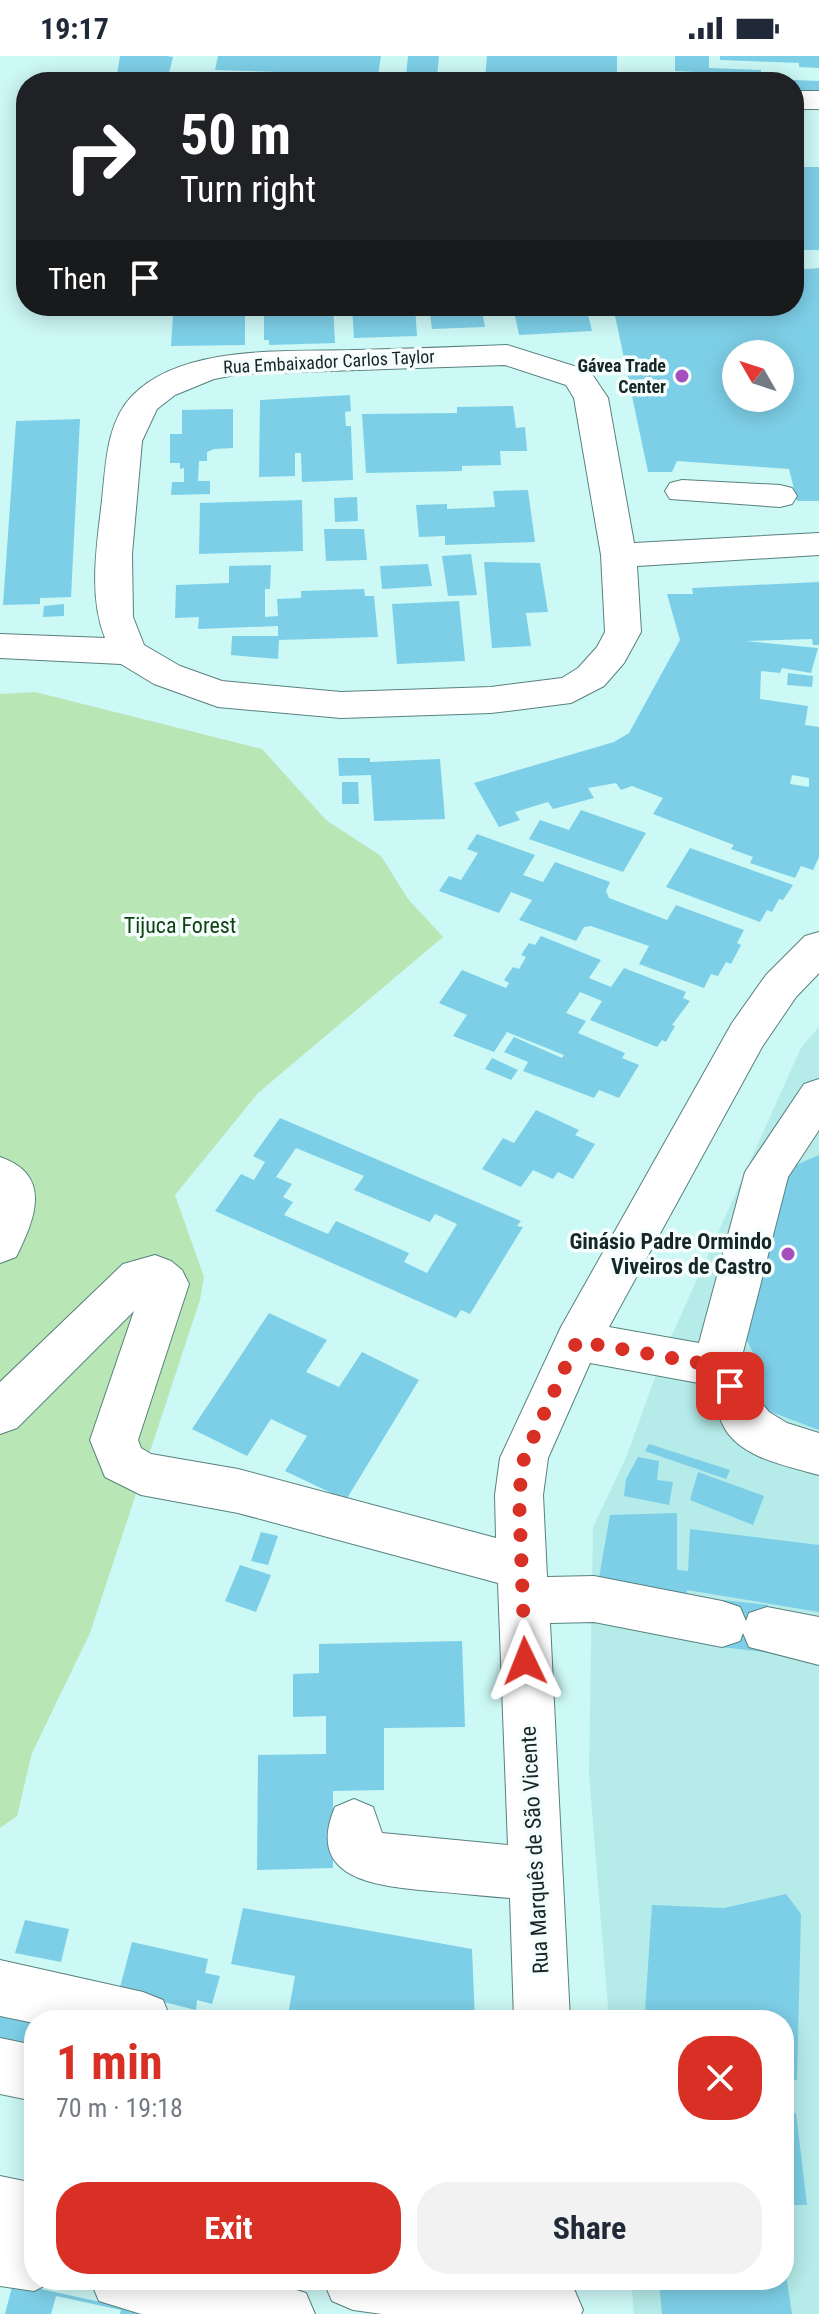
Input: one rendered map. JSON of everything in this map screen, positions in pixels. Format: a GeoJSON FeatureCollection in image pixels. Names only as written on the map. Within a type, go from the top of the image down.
{"type":"FeatureCollection","features":[{"type":"Feature","properties":{"kind":"street","name":"Rua Embaixador Carlos Taylor"},"geometry":{"type":"LineString","coordinates":[[507,355],[578,378],[591,398],[619,555],[623,632],[611,654],[591,677],[571,690],[491,700],[341,705],[218,694],[167,675],[129,652],[115,617],[114,554],[125,441],[143,404],[163,388],[206,370],[336,358],[507,355]]}},
{"type":"Feature","properties":{"kind":"street"},"geometry":{"type":"LineString","coordinates":[[619,555],[807,545],[775,484],[715,481],[682,491]]}},
{"type":"Feature","properties":{"kind":"street"},"geometry":{"type":"LineString","coordinates":[[0,646],[129,652]]}},
{"type":"Feature","properties":{"kind":"street","name":"Rua Marquês de São Vicente"},"geometry":{"type":"LineString","coordinates":[[541,2010],[519,1495],[524,1458],[577,1341],[747,1035],[781,986],[819,947]]}},
{"type":"Feature","properties":{"kind":"street"},"geometry":{"type":"LineString","coordinates":[[716,1366],[767,1172],[819,1096]]}},
{"type":"Feature","properties":{"kind":"street"},"geometry":{"type":"LineString","coordinates":[[0,1175],[12,1185],[12,1213],[0,1244]]}},
{"type":"Feature","properties":{"kind":"street"},"geometry":{"type":"LineString","coordinates":[[0,1413],[139,1277],[155,1274],[166,1284],[114,1440],[122,1462],[141,1474],[238,1491],[522,1584],[819,1641]]}},
{"type":"Feature","properties":{"kind":"street"},"geometry":{"type":"LineString","coordinates":[[577,1341],[716,1366],[725,1372],[746,1420],[772,1439],[819,1454]]}},
{"type":"Feature","properties":{"kind":"street"},"geometry":{"type":"LineString","coordinates":[[354,1825],[356,1847],[374,1859],[534,1874]]}},
{"type":"Feature","properties":{"kind":"street"},"geometry":{"type":"LineString","coordinates":[[0,1988],[98,2010]]}},
{"type":"Feature","properties":{"kind":"street"},"geometry":{"type":"LineString","coordinates":[[0,2066],[24,2071]]}},
{"type":"Feature","properties":{"kind":"street"},"geometry":{"type":"LineString","coordinates":[[0,2205],[24,2210]]}},
{"type":"Feature","properties":{"kind":"street"},"geometry":{"type":"LineString","coordinates":[[0,2257],[24,2261]]}},
{"type":"Feature","properties":{"kind":"street"},"geometry":{"type":"LineString","coordinates":[[169,2290],[285,2314]]}},
{"type":"Feature","properties":{"kind":"street"},"geometry":{"type":"LineString","coordinates":[[448,2290],[553,2301]]}},
{"type":"Feature","properties":{"kind":"shaded area"},"geometry":{"type":"Polygon","coordinates":[[[819,1027],[819,2314],[634,2314],[632,2290],[794,2290],[794,2010],[608,2010],[589,1774],[593,1527],[626,1458],[663,1355],[801,1048],[819,1027]]]}},
{"type":"Feature","properties":{"kind":"green space","name":"Tijuca Forest"},"geometry":{"type":"Polygon","coordinates":[[[35,692],[262,749],[326,820],[381,856],[408,899],[443,937],[258,1093],[175,1195],[204,1277],[200,1300],[90,1633],[32,1753],[17,1816],[0,1828],[0,694],[35,692]]]}},
{"type":"Feature","properties":{"kind":"building"},"geometry":{"type":"Polygon","coordinates":[[[120,56],[173,57],[169,72],[117,72],[120,56]]]}},
{"type":"Feature","properties":{"kind":"building"},"geometry":{"type":"Polygon","coordinates":[[[218,56],[381,56],[378,72],[215,70],[218,56]]]}},
{"type":"Feature","properties":{"kind":"building"},"geometry":{"type":"Polygon","coordinates":[[[408,56],[439,56],[437,72],[406,72],[408,56]]]}},
{"type":"Feature","properties":{"kind":"building"},"geometry":{"type":"Polygon","coordinates":[[[487,56],[617,56],[617,72],[486,72],[487,56]]]}},
{"type":"Feature","properties":{"kind":"building"},"geometry":{"type":"Polygon","coordinates":[[[675,56],[709,56],[709,68],[761,72],[695,72],[675,71],[675,56]]]}},
{"type":"Feature","properties":{"kind":"building"},"geometry":{"type":"Polygon","coordinates":[[[720,56],[819,56],[819,68],[799,67],[799,63],[720,60],[720,56]]]}},
{"type":"Feature","properties":{"kind":"building"},"geometry":{"type":"Polygon","coordinates":[[[804,80],[819,81],[819,91],[804,90],[804,80]]]}},
{"type":"Feature","properties":{"kind":"building"},"geometry":{"type":"Polygon","coordinates":[[[804,167],[819,167],[819,250],[804,250],[804,167]]]}},
{"type":"Feature","properties":{"kind":"building","name":"Gávea Trade Center"},"geometry":{"type":"Polygon","coordinates":[[[819,268],[819,501],[797,501],[789,469],[677,461],[672,472],[648,472],[615,316],[804,316],[804,269],[819,268]]]}},
{"type":"Feature","properties":{"kind":"building"},"geometry":{"type":"Polygon","coordinates":[[[173,316],[245,316],[245,345],[171,346],[173,316]]]}},
{"type":"Feature","properties":{"kind":"building"},"geometry":{"type":"Polygon","coordinates":[[[264,316],[334,316],[335,343],[269,345],[269,340],[264,340],[264,316]]]}},
{"type":"Feature","properties":{"kind":"building"},"geometry":{"type":"Polygon","coordinates":[[[353,316],[416,316],[417,336],[354,338],[353,316]]]}},
{"type":"Feature","properties":{"kind":"building"},"geometry":{"type":"Polygon","coordinates":[[[430,316],[483,316],[485,327],[432,329],[430,316]]]}},
{"type":"Feature","properties":{"kind":"building"},"geometry":{"type":"Polygon","coordinates":[[[515,316],[588,316],[592,331],[519,335],[515,316]]]}},
{"type":"Feature","properties":{"kind":"building"},"geometry":{"type":"Polygon","coordinates":[[[350,395],[351,411],[345,412],[346,426],[351,426],[353,480],[302,482],[301,453],[295,453],[295,476],[259,477],[260,400],[350,395]]]}},
{"type":"Feature","properties":{"kind":"building"},"geometry":{"type":"Polygon","coordinates":[[[513,406],[516,428],[525,427],[527,451],[500,451],[501,465],[462,466],[462,471],[366,473],[362,414],[457,413],[457,407],[513,406]]]}},
{"type":"Feature","properties":{"kind":"building"},"geometry":{"type":"Polygon","coordinates":[[[233,409],[233,448],[214,449],[207,452],[207,461],[199,461],[198,481],[210,481],[210,494],[171,495],[172,482],[184,482],[184,468],[180,469],[180,463],[170,463],[170,434],[182,434],[182,410],[233,409]]]}},
{"type":"Feature","properties":{"kind":"building"},"geometry":{"type":"Polygon","coordinates":[[[80,419],[71,597],[40,598],[40,604],[3,605],[16,421],[80,419]]]}},
{"type":"Feature","properties":{"kind":"building"},"geometry":{"type":"Polygon","coordinates":[[[528,490],[535,542],[445,545],[445,536],[419,537],[416,505],[447,504],[447,509],[495,507],[493,491],[528,490]]]}},
{"type":"Feature","properties":{"kind":"building"},"geometry":{"type":"Polygon","coordinates":[[[357,497],[358,521],[335,522],[334,498],[357,497]]]}},
{"type":"Feature","properties":{"kind":"building"},"geometry":{"type":"Polygon","coordinates":[[[302,500],[303,551],[199,554],[200,503],[302,500]]]}},
{"type":"Feature","properties":{"kind":"building"},"geometry":{"type":"Polygon","coordinates":[[[324,529],[364,529],[367,560],[326,561],[324,529]]]}},
{"type":"Feature","properties":{"kind":"building"},"geometry":{"type":"Polygon","coordinates":[[[471,554],[477,595],[448,596],[442,556],[471,554]]]}},
{"type":"Feature","properties":{"kind":"building"},"geometry":{"type":"Polygon","coordinates":[[[484,562],[540,563],[548,612],[526,613],[531,646],[492,648],[484,562]]]}},
{"type":"Feature","properties":{"kind":"building"},"geometry":{"type":"Polygon","coordinates":[[[428,564],[432,586],[382,589],[380,566],[428,564]]]}},
{"type":"Feature","properties":{"kind":"building"},"geometry":{"type":"Polygon","coordinates":[[[271,565],[270,589],[265,589],[265,617],[278,616],[277,599],[301,598],[301,591],[364,589],[365,596],[374,596],[378,637],[279,640],[278,659],[231,655],[232,636],[278,636],[278,626],[198,629],[199,617],[175,618],[176,585],[229,583],[229,566],[271,565]]]}},
{"type":"Feature","properties":{"kind":"building"},"geometry":{"type":"Polygon","coordinates":[[[819,582],[819,645],[813,645],[812,639],[745,641],[818,648],[811,673],[782,668],[780,673],[761,671],[760,699],[808,706],[805,725],[819,727],[819,857],[813,870],[801,866],[795,878],[750,863],[753,857],[731,849],[734,845],[653,814],[663,798],[632,786],[621,790],[616,783],[588,788],[594,798],[553,809],[548,802],[515,812],[520,820],[499,827],[474,783],[614,742],[629,733],[680,640],[667,594],[693,594],[692,588],[819,582]],[[792,775],[790,784],[809,787],[809,778],[792,775]]]}},
{"type":"Feature","properties":{"kind":"building"},"geometry":{"type":"Polygon","coordinates":[[[459,601],[465,661],[397,664],[392,604],[459,601]]]}},
{"type":"Feature","properties":{"kind":"building"},"geometry":{"type":"Polygon","coordinates":[[[64,604],[64,616],[43,617],[44,606],[64,604]]]}},
{"type":"Feature","properties":{"kind":"building"},"geometry":{"type":"Polygon","coordinates":[[[788,673],[813,676],[812,687],[787,685],[788,673]]]}},
{"type":"Feature","properties":{"kind":"building"},"geometry":{"type":"Polygon","coordinates":[[[338,758],[370,758],[370,762],[440,759],[445,819],[374,821],[371,775],[339,776],[338,758]]]}},
{"type":"Feature","properties":{"kind":"building"},"geometry":{"type":"Polygon","coordinates":[[[342,782],[358,782],[359,804],[342,804],[342,782]]]}},
{"type":"Feature","properties":{"kind":"building"},"geometry":{"type":"Polygon","coordinates":[[[581,810],[646,833],[623,872],[529,839],[540,820],[569,830],[581,810]]]}},
{"type":"Feature","properties":{"kind":"building"},"geometry":{"type":"Polygon","coordinates":[[[477,834],[535,855],[523,875],[543,882],[555,862],[610,882],[606,891],[609,898],[667,920],[676,905],[744,930],[737,943],[741,945],[731,964],[726,962],[718,976],[711,974],[704,988],[639,964],[649,946],[591,926],[584,927],[576,941],[519,920],[532,900],[511,892],[499,913],[439,891],[449,876],[461,880],[478,853],[467,849],[477,834]]]}},
{"type":"Feature","properties":{"kind":"building"},"geometry":{"type":"Polygon","coordinates":[[[690,848],[793,885],[783,900],[779,899],[772,912],[767,910],[760,922],[666,887],[690,848]]]}},
{"type":"Feature","properties":{"kind":"building"},"geometry":{"type":"Polygon","coordinates":[[[541,936],[601,960],[589,978],[611,987],[624,968],[686,992],[683,998],[690,1001],[672,1025],[675,1026],[666,1042],[662,1040],[657,1047],[590,1020],[602,1001],[580,992],[566,1013],[586,1021],[578,1033],[625,1053],[622,1058],[639,1065],[619,1098],[599,1090],[594,1098],[523,1071],[528,1062],[504,1052],[514,1037],[562,1058],[564,1055],[507,1032],[494,1052],[453,1036],[467,1015],[439,1003],[462,970],[506,988],[509,983],[504,980],[513,967],[519,969],[526,957],[521,955],[529,943],[535,945],[541,936]]]}},
{"type":"Feature","properties":{"kind":"building"},"geometry":{"type":"Polygon","coordinates":[[[492,1058],[518,1070],[511,1080],[485,1069],[492,1058]]]}},
{"type":"Feature","properties":{"kind":"building"},"geometry":{"type":"Polygon","coordinates":[[[536,1110],[579,1130],[575,1135],[595,1144],[573,1179],[558,1172],[553,1179],[533,1170],[521,1187],[482,1169],[503,1138],[514,1143],[536,1110]]]}},
{"type":"Feature","properties":{"kind":"building"},"geometry":{"type":"Polygon","coordinates":[[[280,1118],[521,1221],[517,1226],[523,1227],[470,1314],[461,1310],[456,1318],[215,1211],[241,1174],[254,1180],[265,1162],[253,1156],[280,1118]],[[296,1148],[276,1177],[292,1184],[283,1197],[293,1202],[284,1215],[328,1234],[336,1221],[409,1253],[404,1262],[427,1273],[457,1224],[435,1214],[430,1222],[354,1190],[364,1176],[296,1148]]]}},
{"type":"Feature","properties":{"kind":"building","name":"Ginásio Padre Ormindo Viveiros de Castro"},"geometry":{"type":"Polygon","coordinates":[[[819,1155],[819,1430],[758,1407],[762,1371],[743,1332],[773,1175],[819,1155]]]}},
{"type":"Feature","properties":{"kind":"building"},"geometry":{"type":"Polygon","coordinates":[[[269,1313],[327,1340],[306,1372],[339,1387],[362,1352],[419,1380],[346,1500],[285,1471],[307,1436],[271,1419],[247,1456],[192,1429],[269,1313]]]}},
{"type":"Feature","properties":{"kind":"building"},"geometry":{"type":"Polygon","coordinates":[[[649,1444],[730,1470],[726,1479],[645,1451],[649,1444]]]}},
{"type":"Feature","properties":{"kind":"building"},"geometry":{"type":"Polygon","coordinates":[[[638,1457],[659,1461],[657,1480],[673,1482],[669,1505],[624,1496],[626,1479],[638,1457]]]}},
{"type":"Feature","properties":{"kind":"building"},"geometry":{"type":"Polygon","coordinates":[[[698,1472],[764,1496],[753,1525],[690,1500],[698,1472]]]}},
{"type":"Feature","properties":{"kind":"building"},"geometry":{"type":"Polygon","coordinates":[[[677,1513],[677,1570],[688,1571],[690,1529],[819,1545],[819,1612],[687,1590],[687,1597],[599,1578],[610,1515],[677,1513]]]}},
{"type":"Feature","properties":{"kind":"building"},"geometry":{"type":"Polygon","coordinates":[[[261,1532],[278,1536],[268,1565],[251,1561],[261,1532]]]}},
{"type":"Feature","properties":{"kind":"building"},"geometry":{"type":"Polygon","coordinates":[[[240,1565],[271,1575],[256,1612],[225,1601],[240,1565]]]}},
{"type":"Feature","properties":{"kind":"building"},"geometry":{"type":"Polygon","coordinates":[[[723,1600],[768,1605],[765,1652],[721,1647],[723,1600]]]}},
{"type":"Feature","properties":{"kind":"building"},"geometry":{"type":"Polygon","coordinates":[[[462,1641],[465,1727],[384,1728],[384,1790],[333,1791],[333,1868],[257,1870],[258,1755],[326,1754],[326,1716],[293,1717],[293,1674],[319,1673],[319,1644],[462,1641]]]}},
{"type":"Feature","properties":{"kind":"building"},"geometry":{"type":"Polygon","coordinates":[[[786,1894],[801,1914],[797,2080],[794,2080],[794,2010],[645,2010],[652,1905],[724,1908],[786,1894]]]}},
{"type":"Feature","properties":{"kind":"building"},"geometry":{"type":"Polygon","coordinates":[[[243,1908],[472,1949],[475,2010],[289,2010],[295,1976],[231,1964],[243,1908]]]}},
{"type":"Feature","properties":{"kind":"building"},"geometry":{"type":"Polygon","coordinates":[[[25,1920],[69,1929],[61,1962],[15,1953],[25,1920]]]}},
{"type":"Feature","properties":{"kind":"building"},"geometry":{"type":"Polygon","coordinates":[[[132,1942],[208,1959],[205,1973],[220,1976],[212,2004],[197,2000],[196,2010],[119,1991],[132,1942]]]}},
{"type":"Feature","properties":{"kind":"building"},"geometry":{"type":"Polygon","coordinates":[[[0,1995],[51,2010],[24,2010],[24,2052],[0,2046],[0,1995]]]}},
{"type":"Feature","properties":{"kind":"building"},"geometry":{"type":"Polygon","coordinates":[[[796,2113],[807,2205],[794,2205],[796,2113]]]}},
{"type":"Feature","properties":{"kind":"building"},"geometry":{"type":"Polygon","coordinates":[[[13,2283],[24,2285],[24,2290],[45,2290],[151,2313],[120,2314],[121,2310],[56,2296],[51,2314],[5,2314],[13,2283]]]}},
{"type":"Feature","properties":{"kind":"building"},"geometry":{"type":"Polygon","coordinates":[[[660,2290],[788,2290],[792,2314],[662,2314],[660,2290]]]}},
{"type":"Feature","properties":{"kind":"place","name":"Gávea Trade Center"},"geometry":{"type":"Point","coordinates":[682,376]}},
{"type":"Feature","properties":{"kind":"place","name":"Ginásio Padre Ormindo Viveiros de Castro"},"geometry":{"type":"Point","coordinates":[788,1254]}},
{"type":"Feature","properties":{"kind":"route"},"geometry":{"type":"LineString","coordinates":[[525,1661],[519,1495],[524,1458],[577,1341],[716,1366],[725,1372],[730,1386]]}}]}
